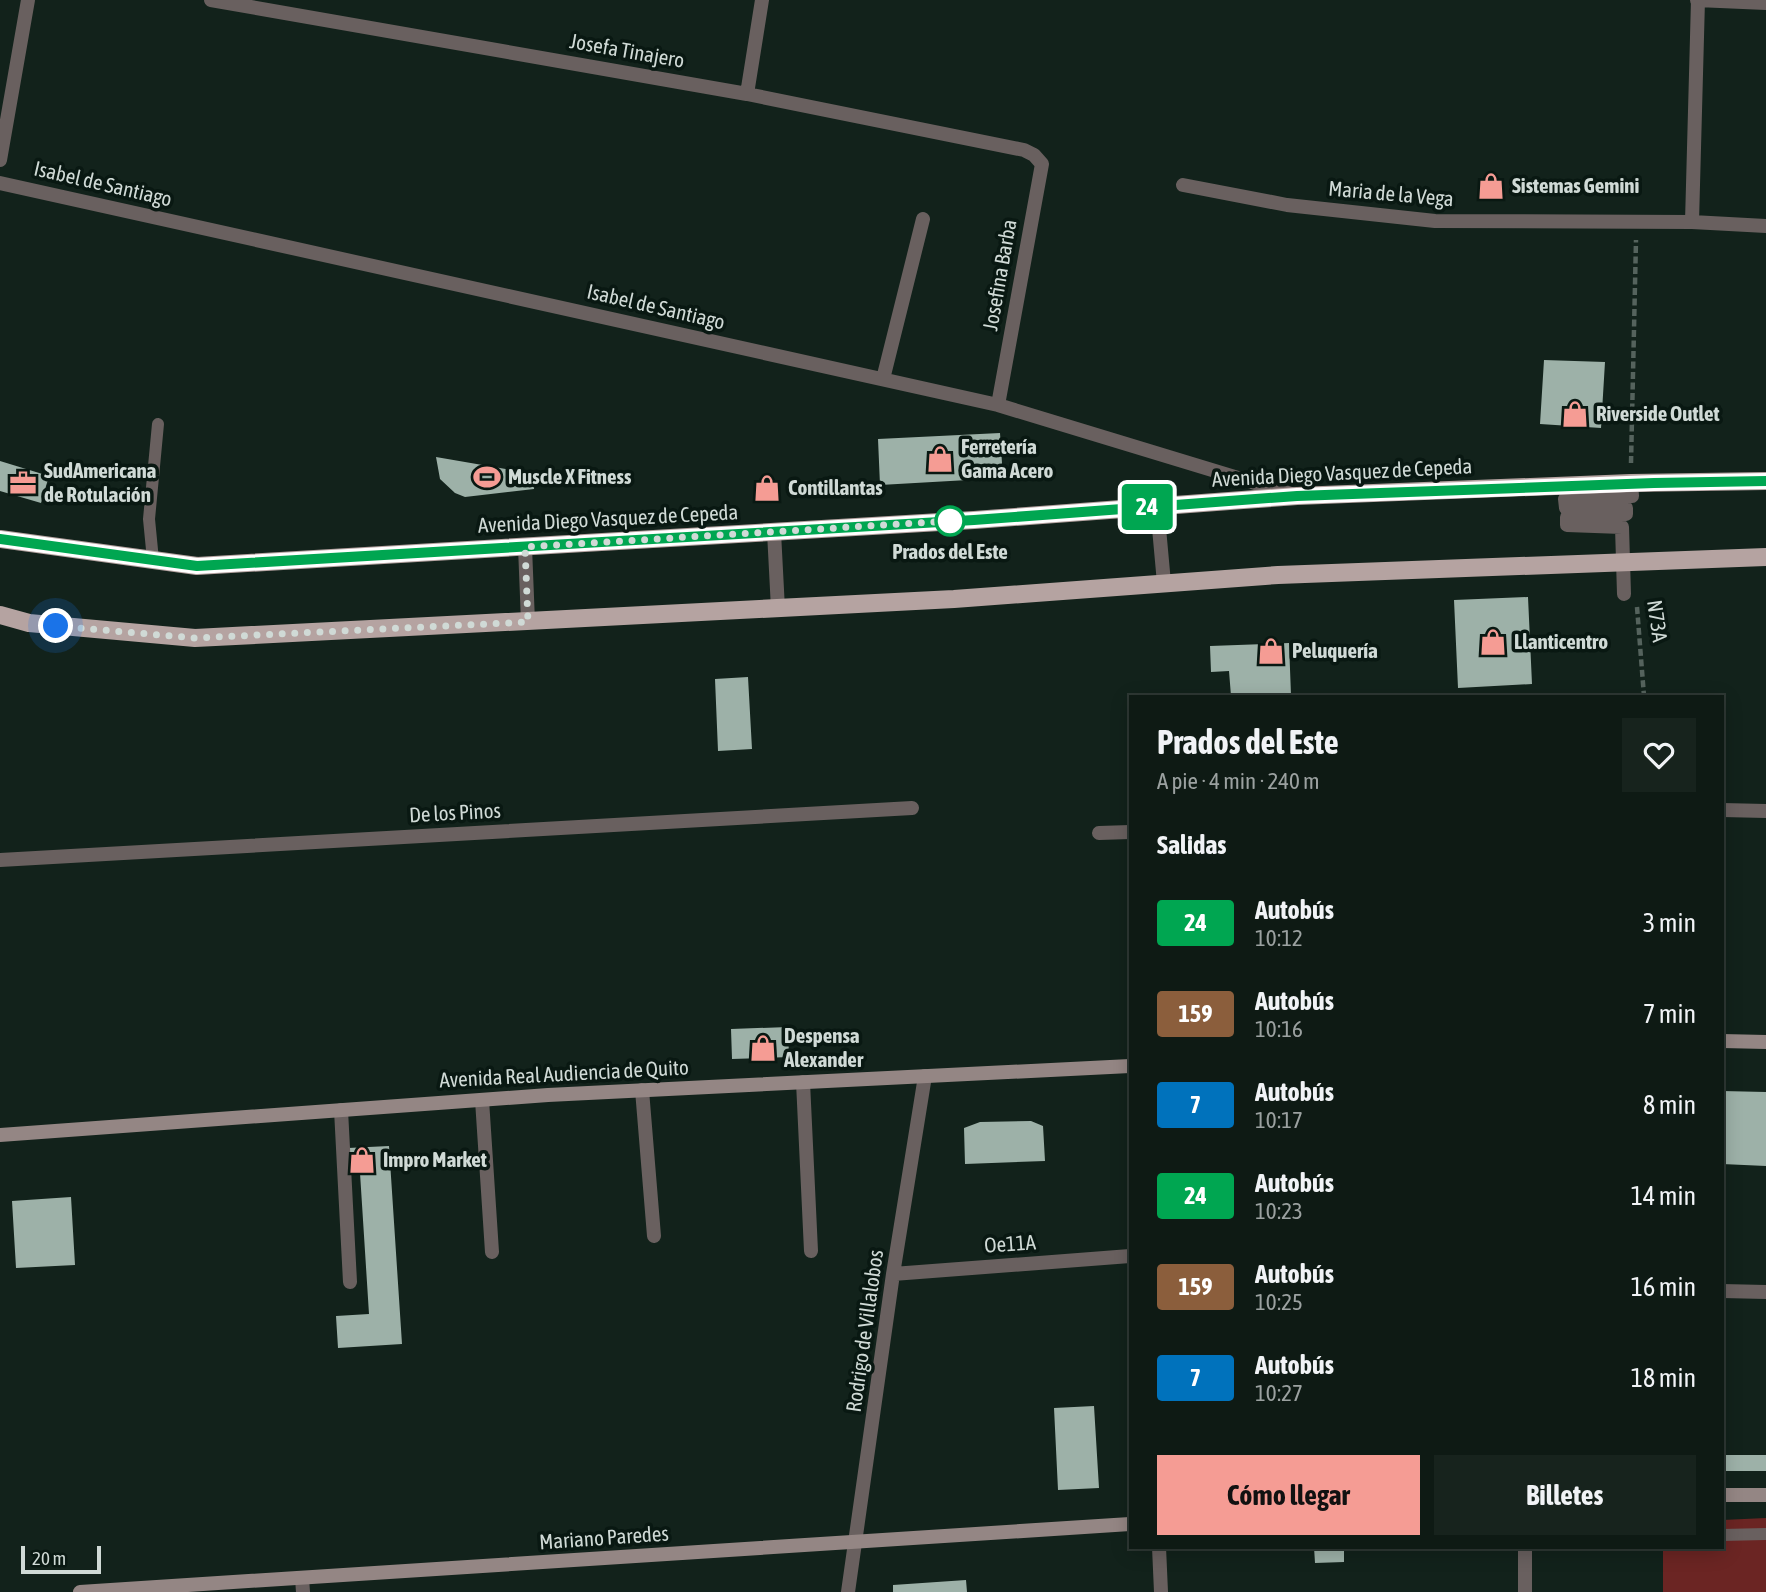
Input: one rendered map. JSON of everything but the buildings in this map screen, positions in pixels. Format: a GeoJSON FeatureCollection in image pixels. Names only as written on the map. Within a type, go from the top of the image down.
{"type":"FeatureCollection","features":[{"type":"Feature","properties":{"kind":"main road","name":"Avenida Diego Vasquez de Cepeda"},"geometry":{"type":"LineString","coordinates":[[0,539],[197,566],[774,532],[1297,496],[1766,481]]}},
{"type":"Feature","properties":{"kind":"main road"},"geometry":{"type":"LineString","coordinates":[[0,615],[29,623],[195,638],[954,599],[1292,574],[1766,557]]}},
{"type":"Feature","properties":{"kind":"main road"},"geometry":{"type":"LineString","coordinates":[[1724,1041],[1766,1042]]}},
{"type":"Feature","properties":{"kind":"main road","name":"Avenida Real Audiencia de Quito"},"geometry":{"type":"LineString","coordinates":[[0,1135],[642,1090],[1129,1066]]}},
{"type":"Feature","properties":{"kind":"main road"},"geometry":{"type":"LineString","coordinates":[[1724,1495],[1766,1495]]}},
{"type":"Feature","properties":{"kind":"main road","name":"Mariano Paredes"},"geometry":{"type":"LineString","coordinates":[[80,1592],[302,1585],[856,1542],[1129,1524]]}},
{"type":"Feature","properties":{"kind":"street"},"geometry":{"type":"LineString","coordinates":[[0,160],[28,0]]}},
{"type":"Feature","properties":{"kind":"street","name":"Josefa Tinajero"},"geometry":{"type":"LineString","coordinates":[[211,0],[747,94],[1024,150],[1034,155]]}},
{"type":"Feature","properties":{"kind":"street"},"geometry":{"type":"LineString","coordinates":[[747,94],[762,0]]}},
{"type":"Feature","properties":{"kind":"street"},"geometry":{"type":"LineString","coordinates":[[1692,222],[1697,0],[1766,3]]}},
{"type":"Feature","properties":{"kind":"street","name":"Josefina Barba"},"geometry":{"type":"LineString","coordinates":[[998,405],[1042,164],[1034,155]]}},
{"type":"Feature","properties":{"kind":"street","name":"Isabel de Santiago"},"geometry":{"type":"LineString","coordinates":[[0,183],[998,405],[1297,496]]}},
{"type":"Feature","properties":{"kind":"street","name":"Maria de la Vega"},"geometry":{"type":"LineString","coordinates":[[1183,185],[1287,205],[1435,220],[1692,222],[1766,226]]}},
{"type":"Feature","properties":{"kind":"street"},"geometry":{"type":"LineString","coordinates":[[884,379],[923,219]]}},
{"type":"Feature","properties":{"kind":"street","name":"N73A"},"geometry":{"type":"LineString","coordinates":[[1624,594],[1622,527],[1567,525],[1567,517],[1626,514],[1626,508],[1566,508],[1566,499],[1632,496],[1631,484]]}},
{"type":"Feature","properties":{"kind":"street"},"geometry":{"type":"LineString","coordinates":[[1157,506],[1164,583]]}},
{"type":"Feature","properties":{"kind":"street"},"geometry":{"type":"LineString","coordinates":[[774,532],[778,609]]}},
{"type":"Feature","properties":{"kind":"street"},"geometry":{"type":"LineString","coordinates":[[525,547],[528,622]]}},
{"type":"Feature","properties":{"kind":"street","name":"De los Pinos"},"geometry":{"type":"LineString","coordinates":[[0,860],[912,808]]}},
{"type":"Feature","properties":{"kind":"street"},"geometry":{"type":"LineString","coordinates":[[1724,810],[1766,811]]}},
{"type":"Feature","properties":{"kind":"street"},"geometry":{"type":"LineString","coordinates":[[1099,833],[1129,832]]}},
{"type":"Feature","properties":{"kind":"street","name":"Rodrigo de Villalobos"},"geometry":{"type":"LineString","coordinates":[[848,1592],[893,1274],[925,1076]]}},
{"type":"Feature","properties":{"kind":"street"},"geometry":{"type":"LineString","coordinates":[[803,1082],[811,1251]]}},
{"type":"Feature","properties":{"kind":"street"},"geometry":{"type":"LineString","coordinates":[[642,1090],[654,1236]]}},
{"type":"Feature","properties":{"kind":"street"},"geometry":{"type":"LineString","coordinates":[[482,1100],[492,1252]]}},
{"type":"Feature","properties":{"kind":"street"},"geometry":{"type":"LineString","coordinates":[[341,1110],[350,1282]]}},
{"type":"Feature","properties":{"kind":"street","name":"Oe11A"},"geometry":{"type":"LineString","coordinates":[[893,1274],[1129,1256]]}},
{"type":"Feature","properties":{"kind":"street"},"geometry":{"type":"LineString","coordinates":[[1724,1291],[1766,1292]]}},
{"type":"Feature","properties":{"kind":"street"},"geometry":{"type":"LineString","coordinates":[[1159,1549],[1161,1592]]}},
{"type":"Feature","properties":{"kind":"street"},"geometry":{"type":"LineString","coordinates":[[1525,1549],[1525,1592]]}},
{"type":"Feature","properties":{"kind":"lane"},"geometry":{"type":"LineString","coordinates":[[153,560],[149,519],[158,424]]}},
{"type":"Feature","properties":{"kind":"lane"},"geometry":{"type":"LineString","coordinates":[[1724,1535],[1766,1534]]}},
{"type":"Feature","properties":{"kind":"path"},"geometry":{"type":"LineString","coordinates":[[1631,484],[1637,222]]}},
{"type":"Feature","properties":{"kind":"path","name":"N73A"},"geometry":{"type":"LineString","coordinates":[[1624,594],[1636,594],[1643,695]]}},
{"type":"Feature","properties":{"kind":"shaded area"},"geometry":{"type":"Polygon","coordinates":[[[1766,1518],[1766,1592],[1663,1592],[1663,1549],[1724,1549],[1724,1520],[1766,1518]]]}},
{"type":"Feature","properties":{"kind":"bus line","name":"24"},"geometry":{"type":"LineString","coordinates":[[0,539],[197,566],[974,520],[1297,496],[1766,481]]}},
{"type":"Feature","properties":{"kind":"place","name":"Sistemas Gemini"},"geometry":{"type":"Point","coordinates":[1491,186]}},
{"type":"Feature","properties":{"kind":"place","name":"Riverside Outlet"},"geometry":{"type":"Point","coordinates":[1575,414]}},
{"type":"Feature","properties":{"kind":"place","name":"Ferretería Gama Acero"},"geometry":{"type":"Point","coordinates":[940,459]}},
{"type":"Feature","properties":{"kind":"place","name":"Muscle X Fitness"},"geometry":{"type":"Point","coordinates":[487,477]}},
{"type":"Feature","properties":{"kind":"place","name":"SudAmericana de Rotulación"},"geometry":{"type":"Point","coordinates":[23,483]}},
{"type":"Feature","properties":{"kind":"place","name":"Contillantas"},"geometry":{"type":"Point","coordinates":[767,488]}},
{"type":"Feature","properties":{"kind":"place","name":"Prados del Este"},"geometry":{"type":"Point","coordinates":[950,521]}},
{"type":"Feature","properties":{"kind":"place","name":"Llanticentro"},"geometry":{"type":"Point","coordinates":[1493,642]}},
{"type":"Feature","properties":{"kind":"place","name":"Peluquería"},"geometry":{"type":"Point","coordinates":[1271,651]}},
{"type":"Feature","properties":{"kind":"place","name":"Despensa Alexander"},"geometry":{"type":"Point","coordinates":[763,1048]}},
{"type":"Feature","properties":{"kind":"place","name":"Impro Market"},"geometry":{"type":"Point","coordinates":[362,1160]}},
{"type":"Feature","properties":{"kind":"route"},"geometry":{"type":"LineString","coordinates":[[56,626],[195,638],[528,622],[525,547],[950,521]]}}]}
